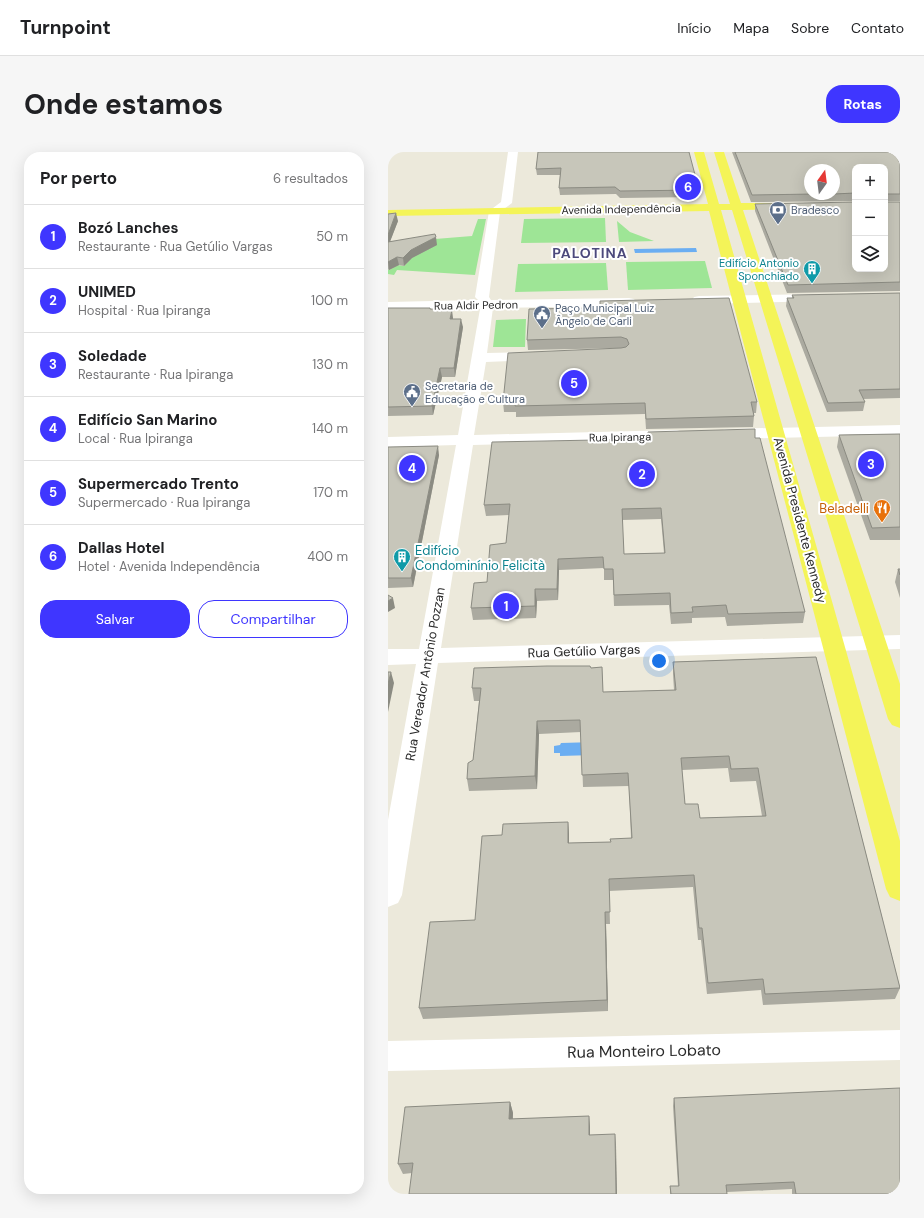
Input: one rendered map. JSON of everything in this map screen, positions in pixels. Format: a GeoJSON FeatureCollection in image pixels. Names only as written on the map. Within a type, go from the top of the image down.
{"type":"FeatureCollection","features":[{"type":"Feature","properties":{"kind":"main road","name":"Avenida Presidente Kennedy"},"geometry":{"type":"LineString","coordinates":[[699,152],[900,889]]}},
{"type":"Feature","properties":{"kind":"main road"},"geometry":{"type":"LineString","coordinates":[[719,152],[900,720]]}},
{"type":"Feature","properties":{"kind":"main road"},"geometry":{"type":"LineString","coordinates":[[704,168],[724,168]]}},
{"type":"Feature","properties":{"kind":"main road","name":"Avenida Independência"},"geometry":{"type":"LineString","coordinates":[[388,205],[506,203],[614,205],[792,202]]}},
{"type":"Feature","properties":{"kind":"main road","name":"Avenida Independência"},"geometry":{"type":"LineString","coordinates":[[388,213],[495,211],[614,205]]}},
{"type":"Feature","properties":{"kind":"main road"},"geometry":{"type":"LineString","coordinates":[[725,246],[749,246]]}},
{"type":"Feature","properties":{"kind":"street"},"geometry":{"type":"LineString","coordinates":[[495,211],[506,203],[513,152]]}},
{"type":"Feature","properties":{"kind":"street","name":"Rua Vereador Antônio Pozzan"},"geometry":{"type":"LineString","coordinates":[[388,895],[479,358],[487,305],[482,297],[495,211]]}},
{"type":"Feature","properties":{"kind":"street"},"geometry":{"type":"LineString","coordinates":[[685,301],[829,298]]}},
{"type":"Feature","properties":{"kind":"street","name":"Rua Aldir Pedron"},"geometry":{"type":"LineString","coordinates":[[388,306],[639,302]]}},
{"type":"Feature","properties":{"kind":"street"},"geometry":{"type":"LineString","coordinates":[[479,358],[551,355]]}},
{"type":"Feature","properties":{"kind":"street","name":"Rua Ipiranga"},"geometry":{"type":"LineString","coordinates":[[388,442],[900,430]]}},
{"type":"Feature","properties":{"kind":"street","name":"Rua Getúlio Vargas"},"geometry":{"type":"LineString","coordinates":[[388,657],[900,642]]}},
{"type":"Feature","properties":{"kind":"street","name":"Rua Monteiro Lobato"},"geometry":{"type":"LineString","coordinates":[[388,1056],[900,1045]]}},
{"type":"Feature","properties":{"kind":"green space"},"geometry":{"type":"Polygon","coordinates":[[[605,218],[606,242],[521,243],[524,219],[605,218]]]}},
{"type":"Feature","properties":{"kind":"green space"},"geometry":{"type":"Polygon","coordinates":[[[478,219],[486,219],[475,275],[397,270],[394,275],[388,274],[388,269],[389,270],[398,265],[404,266],[412,257],[398,242],[472,236],[478,219]]]}},
{"type":"Feature","properties":{"kind":"green space"},"geometry":{"type":"Polygon","coordinates":[[[617,221],[630,232],[654,241],[619,242],[617,221]]]}},
{"type":"Feature","properties":{"kind":"green space"},"geometry":{"type":"Polygon","coordinates":[[[705,261],[712,288],[628,290],[626,262],[705,261]]]}},
{"type":"Feature","properties":{"kind":"green space"},"geometry":{"type":"Polygon","coordinates":[[[606,263],[608,290],[515,292],[518,264],[606,263]]]}},
{"type":"Feature","properties":{"kind":"green space"},"geometry":{"type":"Polygon","coordinates":[[[526,319],[525,347],[493,347],[496,320],[526,319]]]}},
{"type":"Feature","properties":{"kind":"water"},"geometry":{"type":"Polygon","coordinates":[[[696,248],[697,252],[635,253],[634,249],[696,248]]]}},
{"type":"Feature","properties":{"kind":"water"},"geometry":{"type":"Polygon","coordinates":[[[595,742],[594,755],[560,756],[560,753],[554,753],[554,746],[560,745],[561,743],[595,742]]]}},
{"type":"Feature","properties":{"kind":"building"},"geometry":{"type":"Polygon","coordinates":[[[538,152],[689,152],[699,190],[620,191],[615,187],[559,188],[561,168],[536,169],[538,152]]]}},
{"type":"Feature","properties":{"kind":"building"},"geometry":{"type":"Polygon","coordinates":[[[735,152],[900,152],[900,159],[898,160],[900,163],[900,194],[888,194],[888,164],[852,164],[852,193],[840,194],[840,164],[804,164],[804,194],[752,195],[735,152]]]}},
{"type":"Feature","properties":{"kind":"building"},"geometry":{"type":"Polygon","coordinates":[[[852,202],[852,272],[888,272],[888,202],[900,202],[900,282],[788,285],[755,204],[852,202]]]}},
{"type":"Feature","properties":{"kind":"building"},"geometry":{"type":"Polygon","coordinates":[[[396,213],[388,235],[388,214],[396,213]]]}},
{"type":"Feature","properties":{"kind":"building"},"geometry":{"type":"Polygon","coordinates":[[[435,234],[436,237],[411,250],[403,258],[397,257],[388,262],[388,242],[435,234]]]}},
{"type":"Feature","properties":{"kind":"building"},"geometry":{"type":"Polygon","coordinates":[[[900,293],[900,389],[859,390],[865,402],[828,403],[787,298],[794,298],[792,295],[900,293]]]}},
{"type":"Feature","properties":{"kind":"building"},"geometry":{"type":"Polygon","coordinates":[[[729,298],[757,402],[751,402],[754,416],[646,419],[645,403],[515,406],[516,401],[503,402],[508,353],[621,348],[626,347],[629,344],[627,339],[621,337],[527,340],[529,309],[600,308],[600,301],[729,298]]]}},
{"type":"Feature","properties":{"kind":"building"},"geometry":{"type":"Polygon","coordinates":[[[388,308],[430,308],[452,310],[450,319],[461,319],[454,368],[440,368],[432,406],[388,407],[388,308]]]}},
{"type":"Feature","properties":{"kind":"building"},"geometry":{"type":"Polygon","coordinates":[[[755,429],[755,438],[760,438],[805,612],[728,614],[726,605],[692,607],[693,612],[671,613],[670,593],[614,595],[613,569],[604,569],[603,557],[558,559],[557,589],[535,589],[535,606],[471,608],[474,583],[487,582],[490,545],[506,543],[510,504],[484,505],[492,442],[649,439],[648,432],[755,429]],[[661,508],[622,509],[624,554],[665,553],[661,508]]]}},
{"type":"Feature","properties":{"kind":"building"},"geometry":{"type":"Polygon","coordinates":[[[900,434],[900,527],[872,528],[839,435],[900,434]]]}},
{"type":"Feature","properties":{"kind":"building"},"geometry":{"type":"Polygon","coordinates":[[[438,446],[411,578],[388,578],[388,447],[438,446]]]}},
{"type":"Feature","properties":{"kind":"building"},"geometry":{"type":"Polygon","coordinates":[[[388,595],[393,598],[388,601],[388,595]]]}},
{"type":"Feature","properties":{"kind":"building"},"geometry":{"type":"Polygon","coordinates":[[[816,657],[900,988],[765,994],[763,979],[708,983],[702,928],[699,928],[694,875],[609,879],[610,912],[605,912],[607,1000],[419,1008],[430,922],[475,920],[482,836],[502,835],[503,824],[568,822],[568,843],[611,842],[610,839],[632,838],[628,773],[582,775],[580,720],[537,721],[535,776],[467,779],[468,763],[473,760],[481,688],[472,688],[474,668],[547,666],[602,667],[603,692],[676,690],[673,662],[816,657]],[[729,756],[681,758],[685,804],[698,804],[700,818],[766,816],[758,768],[731,769],[729,756]]]}},
{"type":"Feature","properties":{"kind":"building"},"geometry":{"type":"Polygon","coordinates":[[[388,672],[391,672],[388,684],[388,672]]]}},
{"type":"Feature","properties":{"kind":"building"},"geometry":{"type":"Polygon","coordinates":[[[900,1088],[900,1194],[796,1194],[794,1182],[726,1185],[727,1194],[671,1194],[670,1186],[679,1186],[674,1098],[900,1088]]]}},
{"type":"Feature","properties":{"kind":"building"},"geometry":{"type":"Polygon","coordinates":[[[510,1102],[509,1119],[589,1116],[589,1135],[615,1134],[616,1194],[409,1194],[413,1163],[398,1164],[405,1107],[510,1102]]]}},
{"type":"Feature","properties":{"kind":"place","name":"Dallas Hotel"},"geometry":{"type":"Point","coordinates":[688,187]}},
{"type":"Feature","properties":{"kind":"place","name":"Bradesco"},"geometry":{"type":"Point","coordinates":[778,225]}},
{"type":"Feature","properties":{"kind":"place","name":"Edifício Antonio Sponchiado"},"geometry":{"type":"Point","coordinates":[812,284]}},
{"type":"Feature","properties":{"kind":"place","name":"Paço Municipal Luiz Ângelo de Carli"},"geometry":{"type":"Point","coordinates":[542,329]}},
{"type":"Feature","properties":{"kind":"place","name":"Supermercado Trento"},"geometry":{"type":"Point","coordinates":[574,383]}},
{"type":"Feature","properties":{"kind":"place","name":"Secretaria de Educação e Cultura"},"geometry":{"type":"Point","coordinates":[412,407]}},
{"type":"Feature","properties":{"kind":"place","name":"Soledade"},"geometry":{"type":"Point","coordinates":[871,464]}},
{"type":"Feature","properties":{"kind":"place","name":"Edifício San Marino"},"geometry":{"type":"Point","coordinates":[412,468]}},
{"type":"Feature","properties":{"kind":"place","name":"UNIMED"},"geometry":{"type":"Point","coordinates":[642,474]}},
{"type":"Feature","properties":{"kind":"place","name":"Beladelli"},"geometry":{"type":"Point","coordinates":[882,523]}},
{"type":"Feature","properties":{"kind":"place","name":"Edifício Condominínio Felicità"},"geometry":{"type":"Point","coordinates":[402,572]}},
{"type":"Feature","properties":{"kind":"place","name":"Bozó Lanches"},"geometry":{"type":"Point","coordinates":[506,606]}},
{"type":"Feature","properties":{"kind":"district","name":"PALOTINA"},"geometry":{"type":"Point","coordinates":[590,253]}}]}
